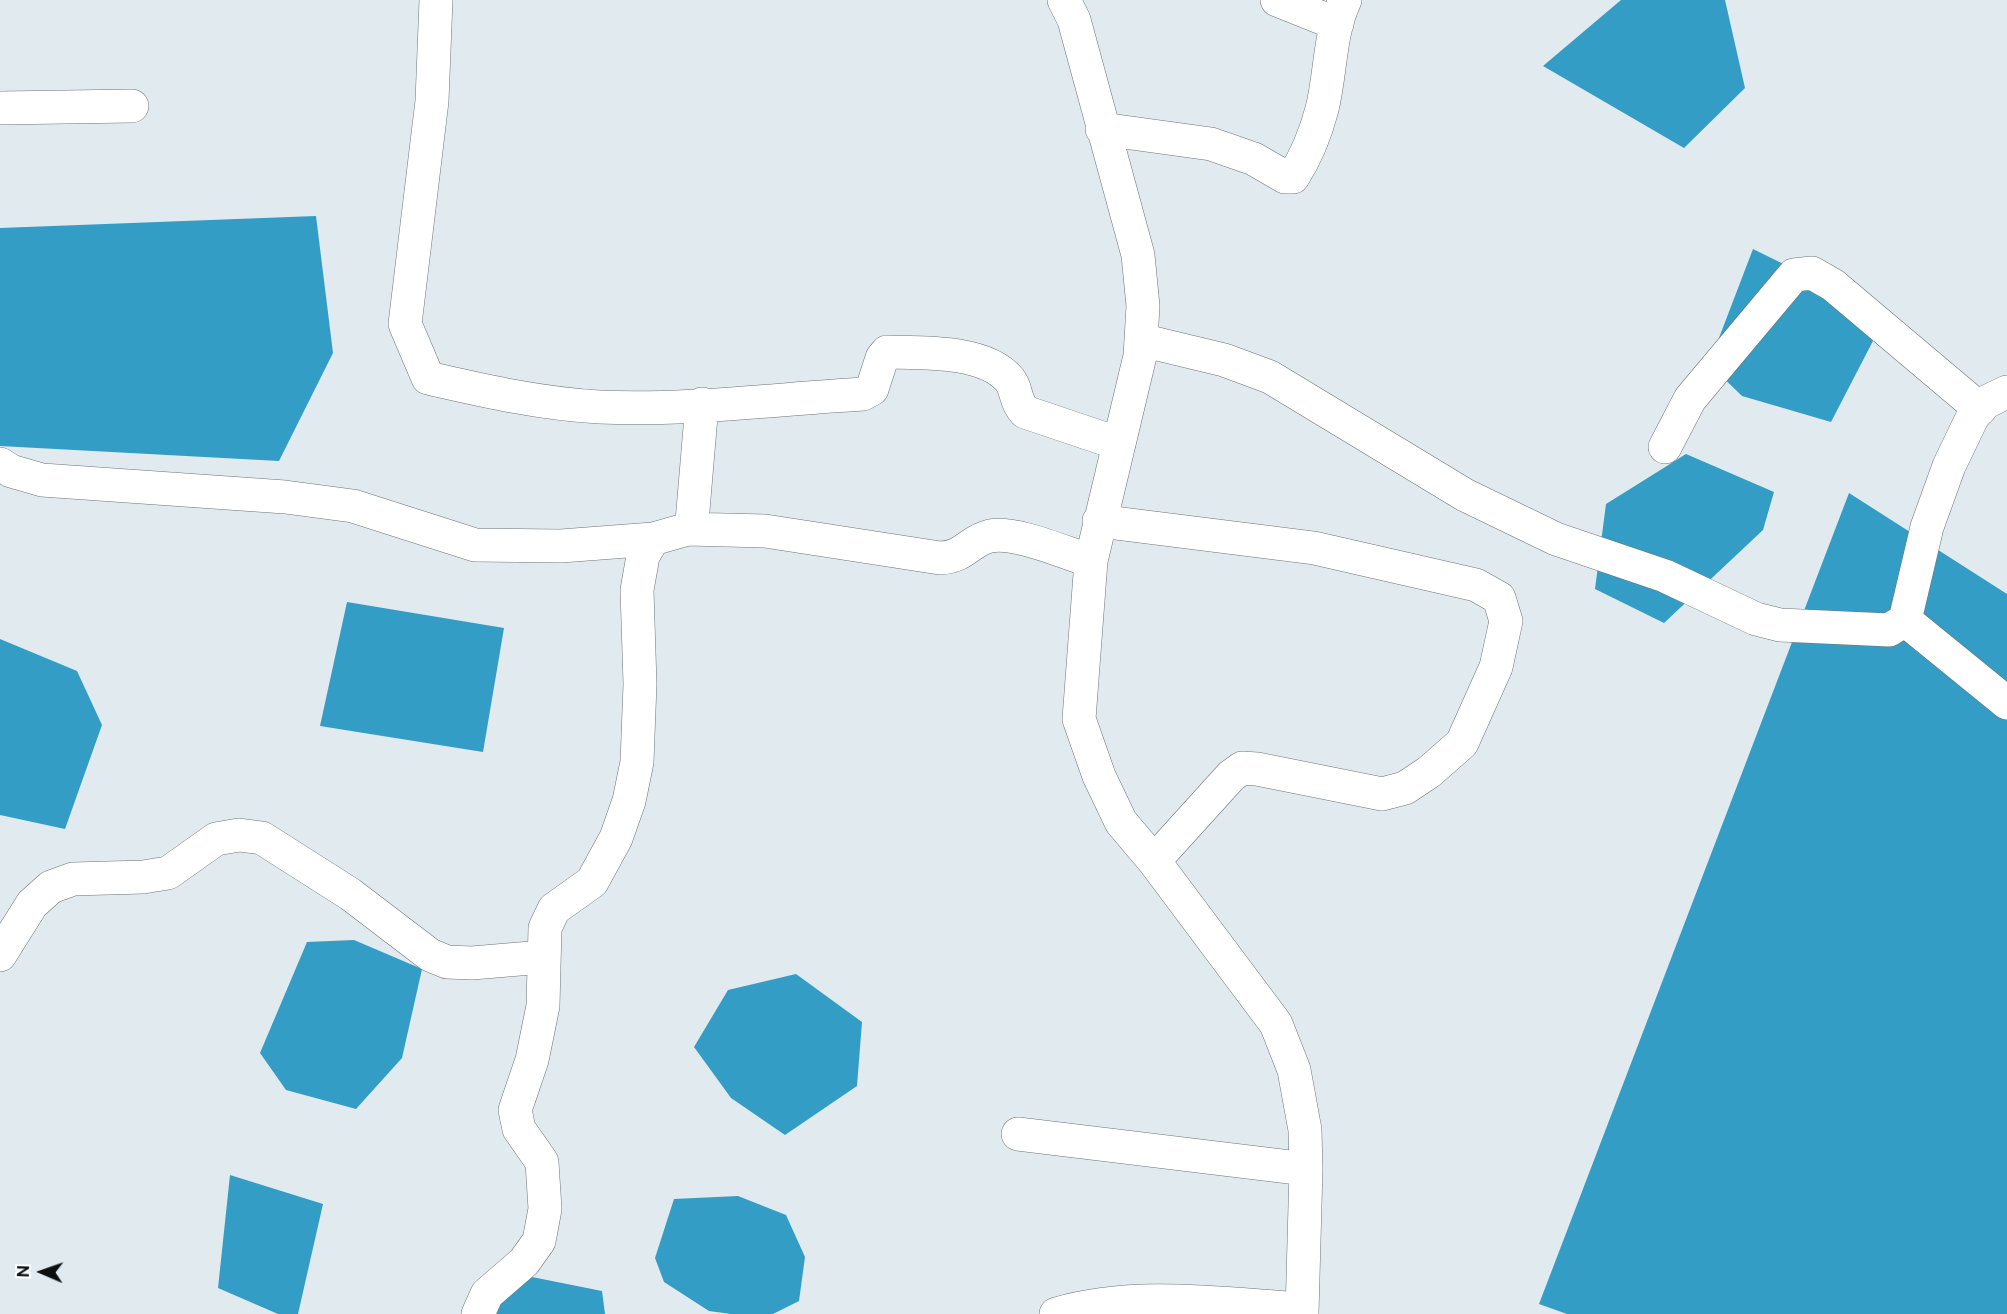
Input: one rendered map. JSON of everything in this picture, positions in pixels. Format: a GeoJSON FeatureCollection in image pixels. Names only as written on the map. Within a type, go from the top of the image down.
{"type":"FeatureCollection","features":[{"type":"Feature","properties":{"kind":"street"},"geometry":{"type":"LineString","coordinates":[[436,0],[432,101],[405,324],[428,378],[520,399],[599,407],[675,407],[863,394],[872,389],[882,358],[887,352],[963,356],[979,360],[1009,379],[1015,390],[1016,403],[1025,412],[1117,443]]}},
{"type":"Feature","properties":{"kind":"street"},"geometry":{"type":"LineString","coordinates":[[1056,1314],[1106,1302],[1144,1300],[1302,1312],[1306,1169],[1305,1130],[1294,1070],[1276,1024],[1154,861],[1121,822],[1099,776],[1079,719],[1091,561],[1117,443],[1140,356],[1143,306],[1138,255],[1074,20],[1064,0]]}},
{"type":"Feature","properties":{"kind":"street"},"geometry":{"type":"LineString","coordinates":[[1102,129],[1211,144],[1254,159],[1285,177],[1293,177],[1313,135],[1322,108],[1341,12],[1277,0]]}},
{"type":"Feature","properties":{"kind":"street"},"geometry":{"type":"LineString","coordinates":[[0,108],[132,106]]}},
{"type":"Feature","properties":{"kind":"street"},"geometry":{"type":"LineString","coordinates":[[1141,340],[1224,360],[1270,377],[1465,495],[1556,539],[1665,576],[1756,620],[1780,625],[1889,630],[1905,620],[1927,527],[1949,466],[1973,416],[1993,400],[1833,285],[1812,273],[1794,275],[1695,391],[1665,447]]}},
{"type":"Feature","properties":{"kind":"street"},"geometry":{"type":"LineString","coordinates":[[687,529],[692,522],[702,404]]}},
{"type":"Feature","properties":{"kind":"street"},"geometry":{"type":"LineString","coordinates":[[0,464],[11,471],[42,480],[285,497],[353,506],[403,519],[453,540],[476,545],[561,546],[653,539],[687,529],[765,531],[940,558],[955,557],[987,537],[1012,537],[1091,561]]}},
{"type":"Feature","properties":{"kind":"street"},"geometry":{"type":"LineString","coordinates":[[1100,521],[1314,548],[1476,585],[1499,598],[1506,621],[1496,667],[1462,743],[1429,772],[1405,788],[1382,794],[1242,768],[1231,776],[1154,861]]}},
{"type":"Feature","properties":{"kind":"street"},"geometry":{"type":"LineString","coordinates":[[478,1314],[487,1294],[509,1272],[524,1262],[538,1241],[545,1209],[542,1162],[519,1129],[515,1110],[532,1060],[543,1006],[543,957],[546,928],[554,909],[592,882],[616,838],[629,801],[637,762],[640,684],[637,590],[643,556],[653,539]]}},
{"type":"Feature","properties":{"kind":"street"},"geometry":{"type":"LineString","coordinates":[[1905,620],[2007,703]]}},
{"type":"Feature","properties":{"kind":"street"},"geometry":{"type":"LineString","coordinates":[[0,955],[32,904],[51,887],[73,879],[143,877],[168,873],[216,838],[239,835],[262,837],[350,894],[430,955],[447,962],[472,963],[543,957]]}},
{"type":"Feature","properties":{"kind":"street"},"geometry":{"type":"LineString","coordinates":[[1018,1134],[1306,1169]]}},
{"type":"Feature","properties":{"kind":"water"},"geometry":{"type":"Polygon","coordinates":[[[1621,0],[1725,0],[1745,88],[1684,148],[1543,66],[1621,0]]]}},
{"type":"Feature","properties":{"kind":"water"},"geometry":{"type":"Polygon","coordinates":[[[316,216],[333,353],[279,461],[0,446],[0,228],[316,216]]]}},
{"type":"Feature","properties":{"kind":"water"},"geometry":{"type":"Polygon","coordinates":[[[1753,249],[1822,283],[1874,339],[1831,422],[1742,396],[1709,364],[1753,249]]]}},
{"type":"Feature","properties":{"kind":"water"},"geometry":{"type":"Polygon","coordinates":[[[1686,454],[1774,492],[1763,530],[1664,623],[1595,589],[1606,504],[1686,454]]]}},
{"type":"Feature","properties":{"kind":"water"},"geometry":{"type":"Polygon","coordinates":[[[1849,493],[2007,594],[2007,1314],[1567,1314],[1539,1304],[1849,493]]]}},
{"type":"Feature","properties":{"kind":"water"},"geometry":{"type":"Polygon","coordinates":[[[347,602],[504,628],[483,752],[320,726],[347,602]]]}},
{"type":"Feature","properties":{"kind":"water"},"geometry":{"type":"Polygon","coordinates":[[[0,639],[77,671],[102,725],[65,829],[0,815],[0,639]]]}},
{"type":"Feature","properties":{"kind":"water"},"geometry":{"type":"Polygon","coordinates":[[[354,940],[422,969],[402,1058],[356,1109],[286,1090],[260,1053],[307,942],[354,940]]]}},
{"type":"Feature","properties":{"kind":"water"},"geometry":{"type":"Polygon","coordinates":[[[796,974],[862,1022],[857,1086],[785,1135],[731,1098],[694,1047],[728,990],[796,974]]]}},
{"type":"Feature","properties":{"kind":"water"},"geometry":{"type":"Polygon","coordinates":[[[230,1175],[323,1204],[298,1314],[278,1314],[218,1288],[230,1175]]]}},
{"type":"Feature","properties":{"kind":"water"},"geometry":{"type":"Polygon","coordinates":[[[738,1196],[786,1215],[805,1257],[799,1301],[773,1314],[731,1314],[709,1311],[664,1282],[655,1258],[674,1199],[738,1196]]]}},
{"type":"Feature","properties":{"kind":"water"},"geometry":{"type":"Polygon","coordinates":[[[527,1276],[602,1291],[605,1314],[479,1314],[527,1276]]]}}]}
